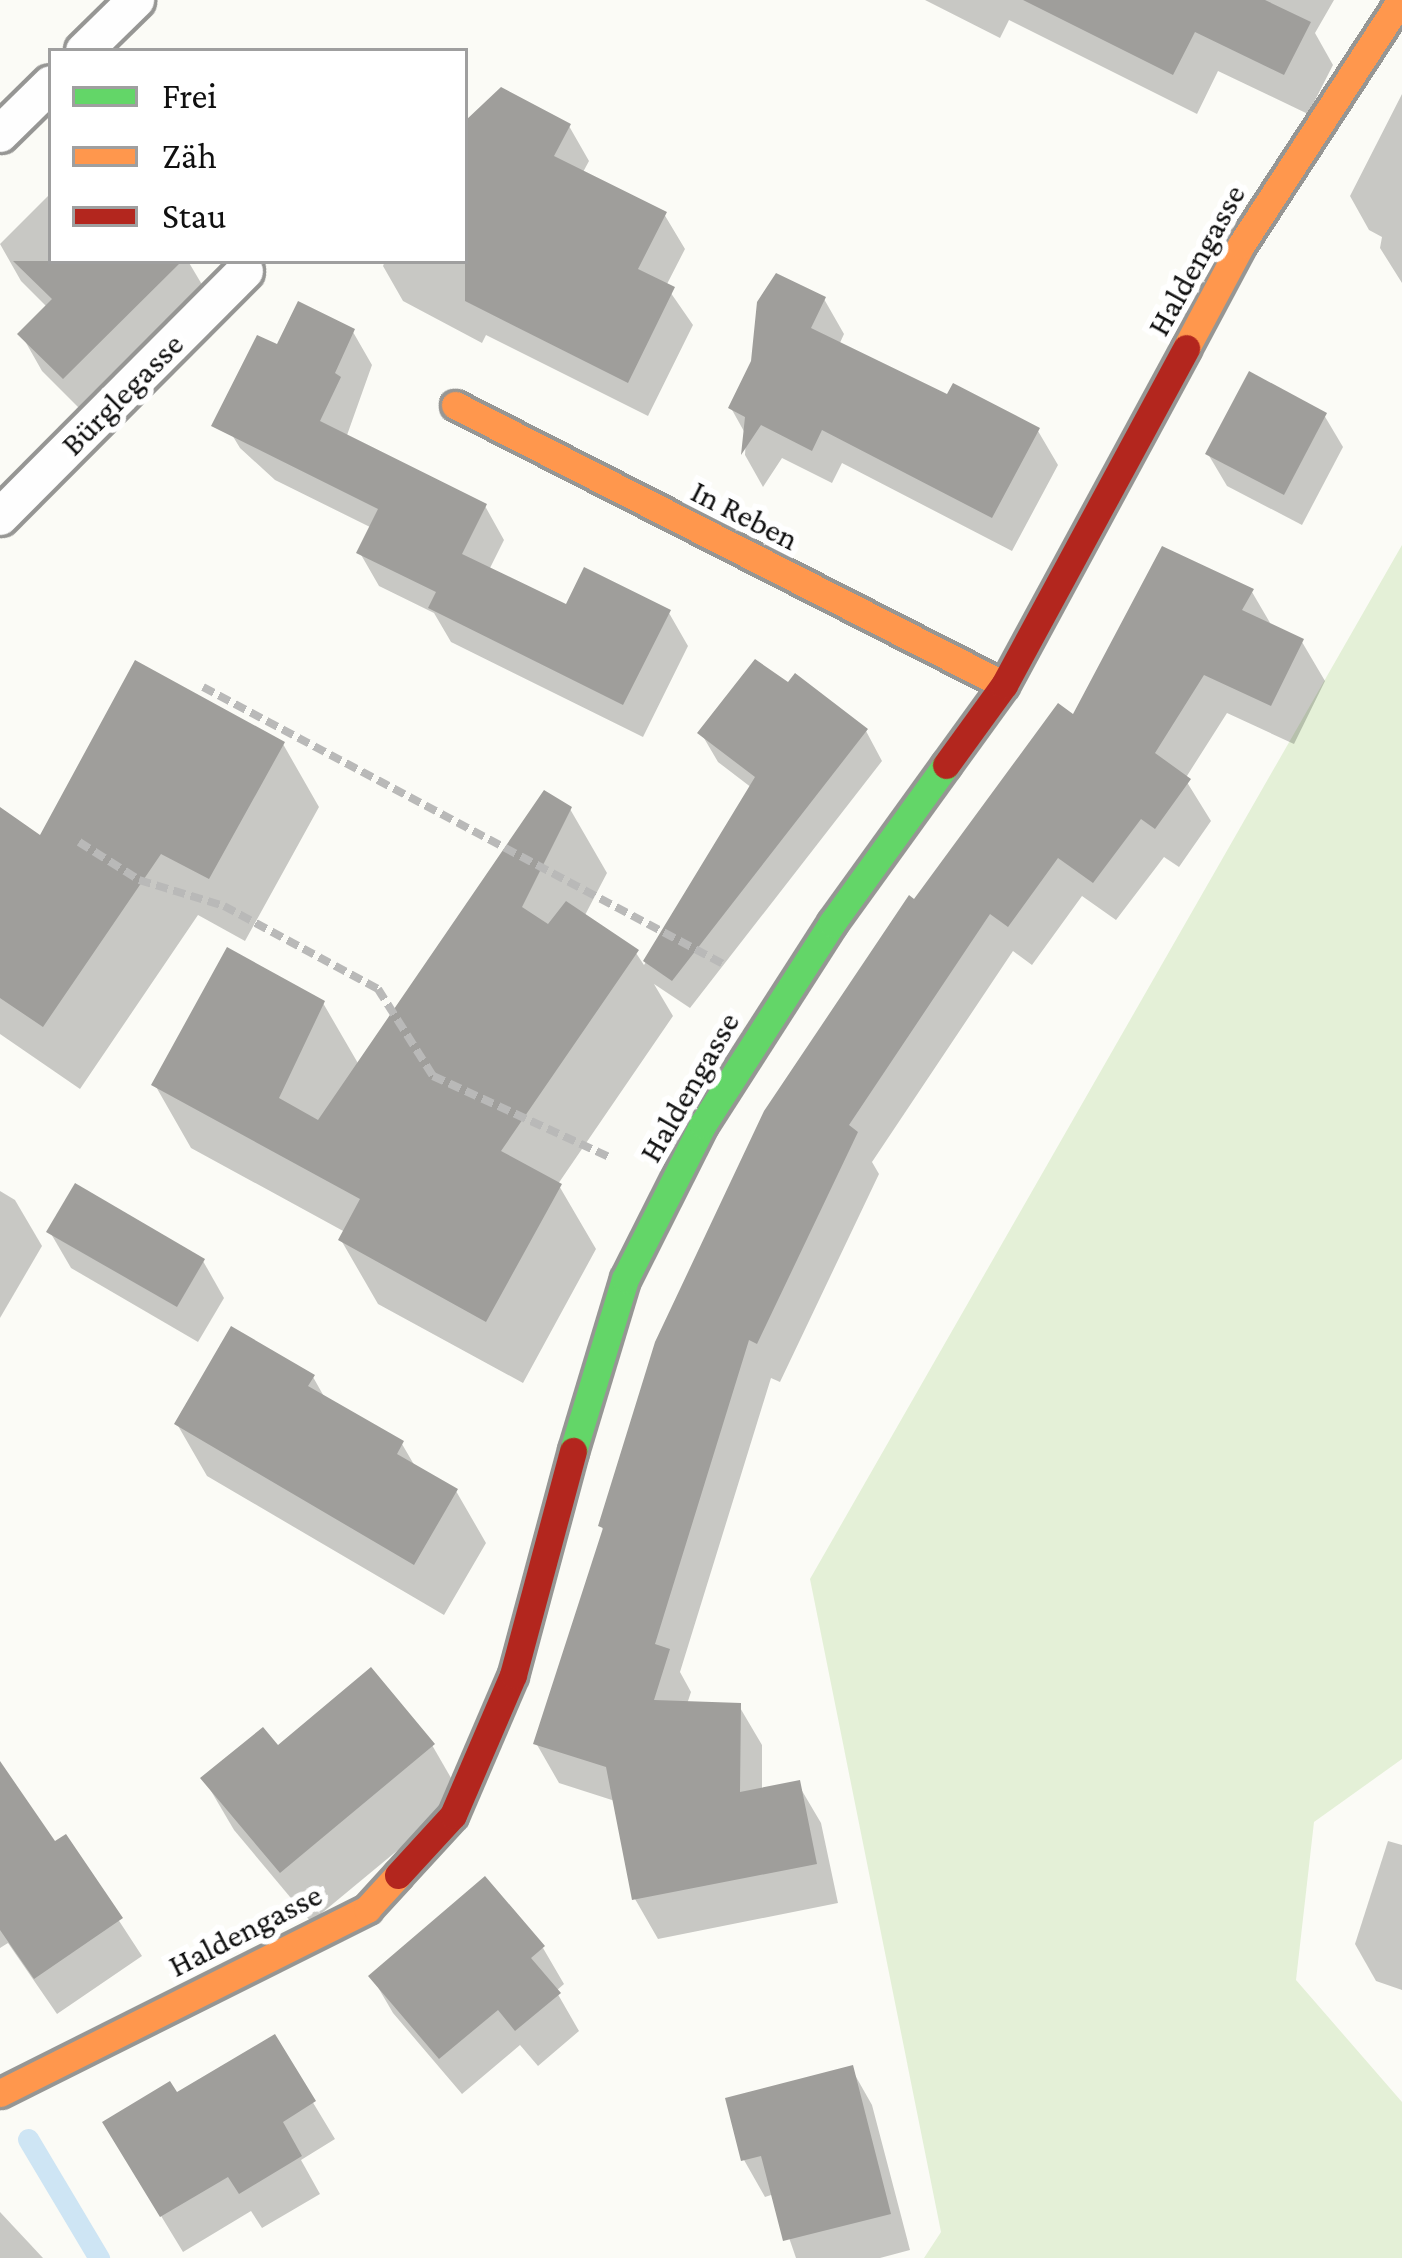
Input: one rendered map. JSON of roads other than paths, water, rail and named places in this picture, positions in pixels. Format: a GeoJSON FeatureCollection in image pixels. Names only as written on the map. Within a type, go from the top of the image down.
{"type":"FeatureCollection","features":[{"type":"Feature","properties":{"kind":"street","name":"Haldengasse"},"geometry":{"type":"LineString","coordinates":[[0,2092],[367,1909],[453,1815],[513,1675],[565,1476],[625,1279],[704,1124],[785,997],[1004,685],[1240,245],[1401,0]]}},
{"type":"Feature","properties":{"kind":"street","name":"In Reben"},"geometry":{"type":"LineString","coordinates":[[455,405],[1004,685]]}},
{"type":"Feature","properties":{"kind":"lane"},"geometry":{"type":"LineString","coordinates":[[87,48],[136,0]]}},
{"type":"Feature","properties":{"kind":"lane"},"geometry":{"type":"LineString","coordinates":[[0,134],[48,87]]}},
{"type":"Feature","properties":{"kind":"lane","name":"Bürglegasse"},"geometry":{"type":"LineString","coordinates":[[0,517],[245,271]]}},
{"type":"Feature","properties":{"kind":"waterway"},"geometry":{"type":"LineString","coordinates":[[28,2139],[99,2258]]}}]}
